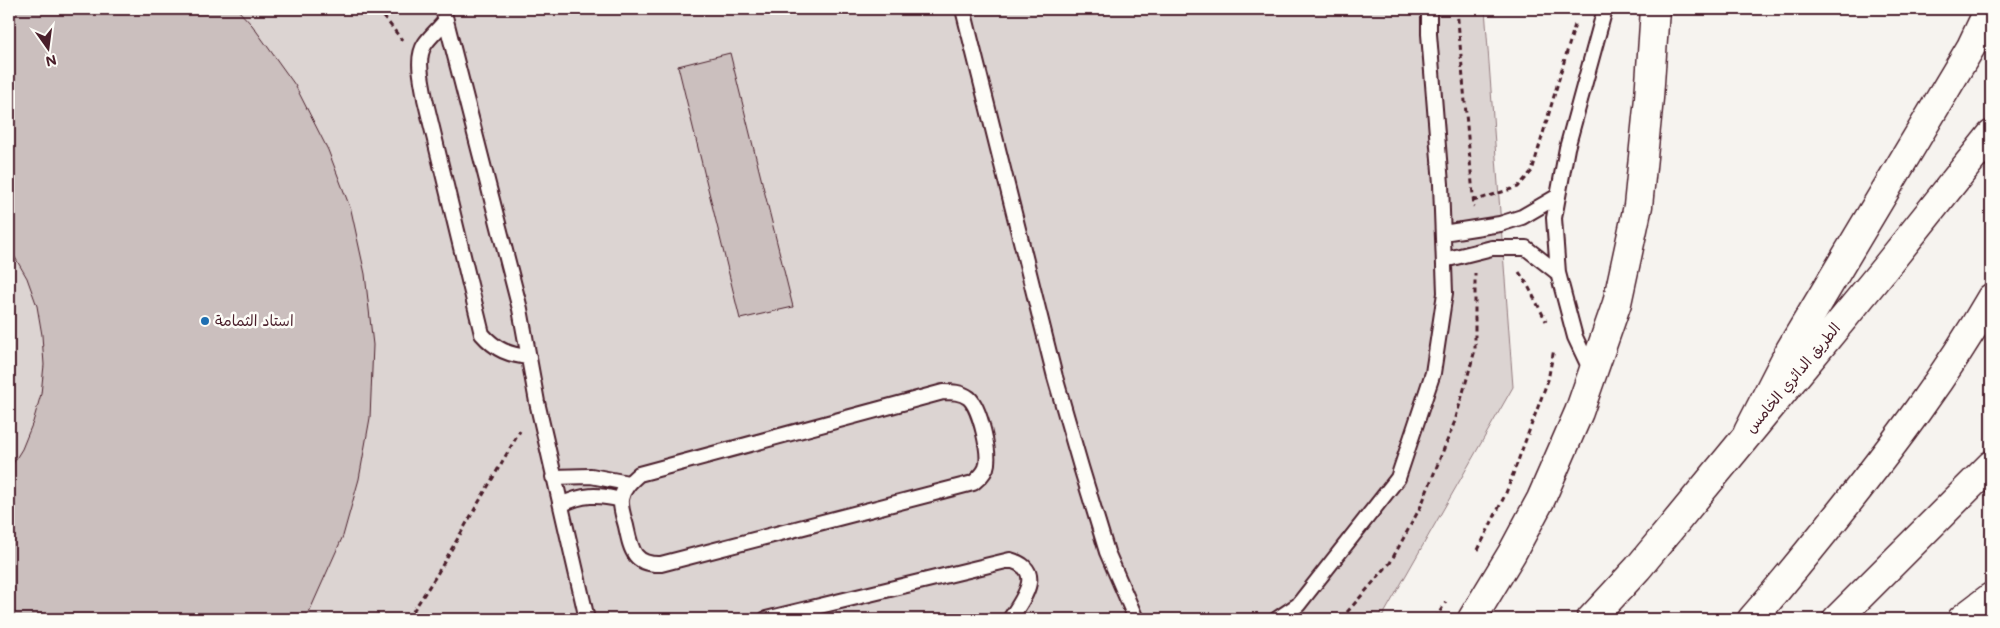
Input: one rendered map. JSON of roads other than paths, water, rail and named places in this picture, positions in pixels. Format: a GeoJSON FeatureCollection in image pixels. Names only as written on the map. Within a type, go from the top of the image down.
{"type":"FeatureCollection","features":[{"type":"Feature","properties":{"kind":"main road"},"geometry":{"type":"LineString","coordinates":[[1472,619],[1512,553],[1541,499],[1579,412],[1616,303],[1638,206],[1650,98],[1655,9]]}},
{"type":"Feature","properties":{"kind":"main road"},"geometry":{"type":"LineString","coordinates":[[1748,432],[1790,350],[1971,47],[1989,9]]}},
{"type":"Feature","properties":{"kind":"main road","name":"الطريق الدائري الخامس"},"geometry":{"type":"LineString","coordinates":[[1591,619],[1638,568],[1879,275],[1991,134]]}},
{"type":"Feature","properties":{"kind":"main road"},"geometry":{"type":"LineString","coordinates":[[1752,619],[1882,460],[1930,394],[1991,298]]}},
{"type":"Feature","properties":{"kind":"main road"},"geometry":{"type":"LineString","coordinates":[[1837,619],[1991,465]]}},
{"type":"Feature","properties":{"kind":"main road"},"geometry":{"type":"LineString","coordinates":[[1962,619],[1991,597]]}},
{"type":"Feature","properties":{"kind":"lane"},"geometry":{"type":"LineString","coordinates":[[963,9],[1055,377],[1107,552],[1136,619]]}},
{"type":"Feature","properties":{"kind":"lane"},"geometry":{"type":"LineString","coordinates":[[1277,619],[1298,605],[1398,478],[1433,373],[1445,293],[1443,233],[1428,34],[1429,9]]}},
{"type":"Feature","properties":{"kind":"lane"},"geometry":{"type":"LineString","coordinates":[[1592,374],[1575,337],[1558,273],[1554,218],[1567,148],[1605,9]]}},
{"type":"Feature","properties":{"kind":"lane"},"geometry":{"type":"LineString","coordinates":[[445,14],[424,46],[420,65],[425,99],[482,334],[494,347],[505,353],[529,357]]}},
{"type":"Feature","properties":{"kind":"lane"},"geometry":{"type":"LineString","coordinates":[[445,14],[520,309],[553,477],[562,505],[588,619]]}},
{"type":"Feature","properties":{"kind":"lane"},"geometry":{"type":"LineString","coordinates":[[1443,233],[1500,224],[1522,217],[1558,196]]}},
{"type":"Feature","properties":{"kind":"lane"},"geometry":{"type":"LineString","coordinates":[[1444,260],[1492,248],[1526,248],[1558,273]]}},
{"type":"Feature","properties":{"kind":"lane"},"geometry":{"type":"LineString","coordinates":[[943,392],[956,392],[967,396],[976,405],[987,456],[982,476],[973,483],[661,564],[643,562],[631,548],[621,500],[628,483],[639,474],[943,392]]}},
{"type":"Feature","properties":{"kind":"lane"},"geometry":{"type":"LineString","coordinates":[[553,477],[591,476],[628,483]]}},
{"type":"Feature","properties":{"kind":"lane"},"geometry":{"type":"LineString","coordinates":[[562,505],[575,498],[590,495],[606,496],[621,500]]}},
{"type":"Feature","properties":{"kind":"lane"},"geometry":{"type":"LineString","coordinates":[[766,619],[1010,560],[1020,562],[1028,571],[1030,581],[1027,591],[1010,619]]}},
{"type":"Feature","properties":{"kind":"place","name":"استاد الثمامة"},"geometry":{"type":"Point","coordinates":[205,321]}}]}
